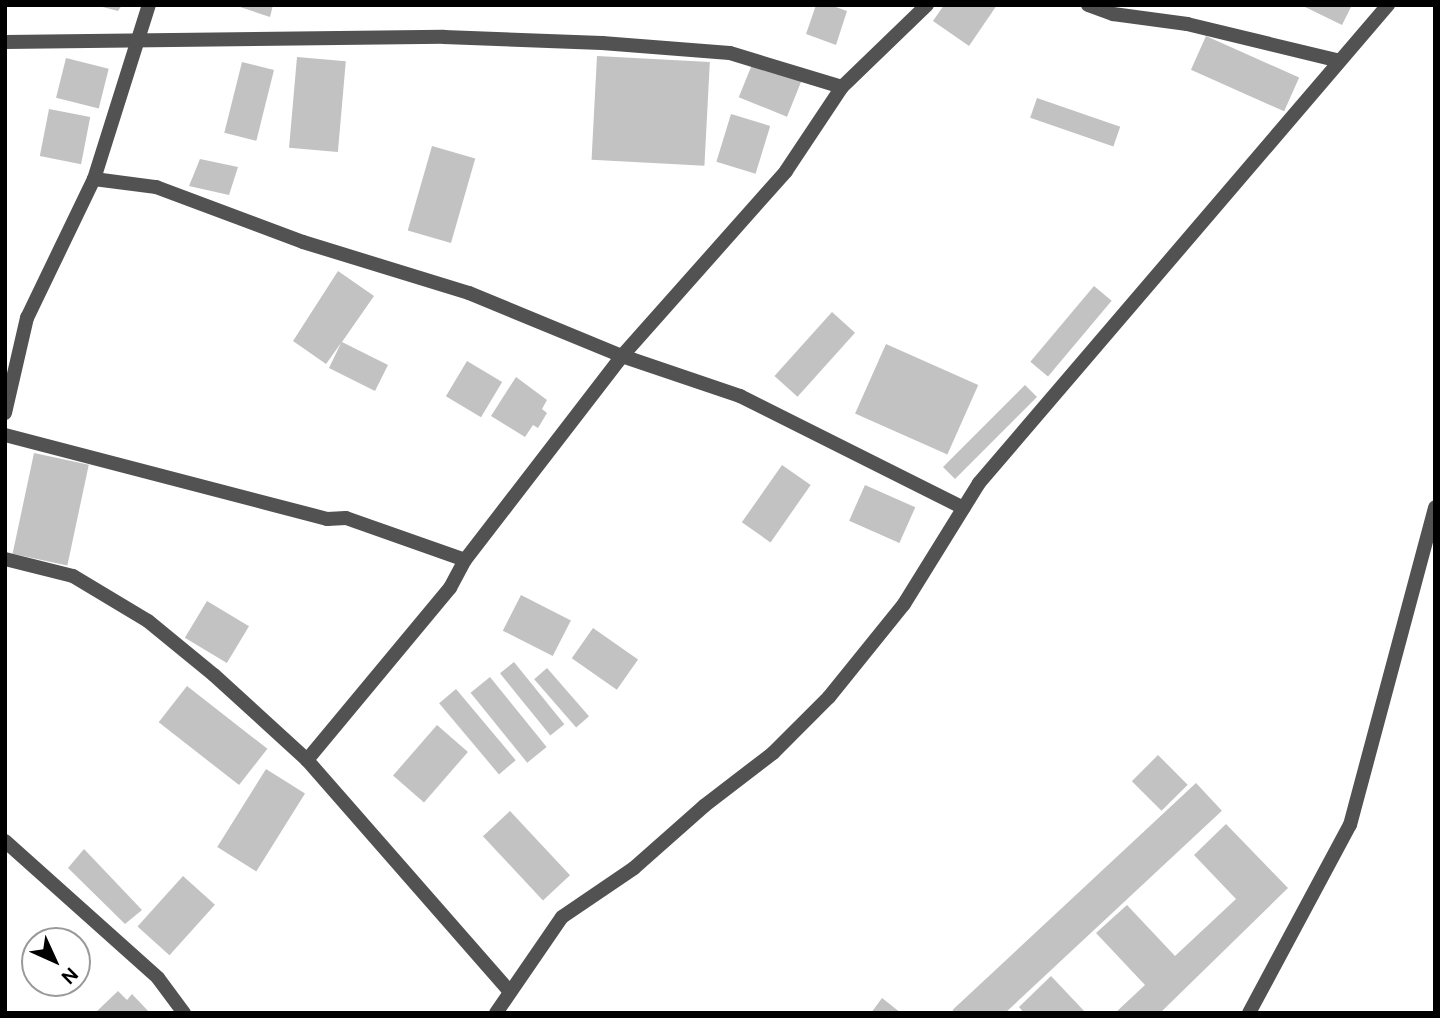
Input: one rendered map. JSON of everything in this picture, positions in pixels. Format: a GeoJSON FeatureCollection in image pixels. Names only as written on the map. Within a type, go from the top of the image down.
{"type":"FeatureCollection","features":[{"type":"Feature","properties":{"kind":"street"},"geometry":{"type":"LineString","coordinates":[[5,413],[27,317],[94,179],[149,5]]}},
{"type":"Feature","properties":{"kind":"street"},"geometry":{"type":"LineString","coordinates":[[307,760],[450,588],[465,560],[622,356],[786,171],[842,87],[927,5]]}},
{"type":"Feature","properties":{"kind":"street"},"geometry":{"type":"LineString","coordinates":[[1087,5],[1113,14],[1187,24],[1340,61]]}},
{"type":"Feature","properties":{"kind":"street"},"geometry":{"type":"LineString","coordinates":[[496,1013],[562,916],[635,868],[704,806],[773,753],[829,697],[904,604],[979,483],[1388,5]]}},
{"type":"Feature","properties":{"kind":"street"},"geometry":{"type":"LineString","coordinates":[[5,42],[140,38],[264,41],[444,37],[602,43],[730,53],[842,87]]}},
{"type":"Feature","properties":{"kind":"street"},"geometry":{"type":"LineString","coordinates":[[94,179],[156,187],[303,242],[469,293],[622,356],[740,396],[964,508]]}},
{"type":"Feature","properties":{"kind":"street"},"geometry":{"type":"LineString","coordinates":[[5,435],[327,519],[346,518],[465,560]]}},
{"type":"Feature","properties":{"kind":"street"},"geometry":{"type":"LineString","coordinates":[[1249,1013],[1350,825],[1435,507]]}},
{"type":"Feature","properties":{"kind":"street"},"geometry":{"type":"LineString","coordinates":[[5,559],[73,576],[148,621],[214,675],[307,760],[510,992]]}},
{"type":"Feature","properties":{"kind":"street"},"geometry":{"type":"LineString","coordinates":[[5,841],[158,978],[184,1013]]}},
{"type":"Feature","properties":{"kind":"building"},"geometry":{"type":"Polygon","coordinates":[[[95,5],[122,5],[118,11],[95,5]]]}},
{"type":"Feature","properties":{"kind":"building"},"geometry":{"type":"Polygon","coordinates":[[[234,5],[273,5],[270,17],[234,5]]]}},
{"type":"Feature","properties":{"kind":"building"},"geometry":{"type":"Polygon","coordinates":[[[816,5],[830,5],[847,11],[836,45],[806,34],[816,5]]]}},
{"type":"Feature","properties":{"kind":"building"},"geometry":{"type":"Polygon","coordinates":[[[944,5],[997,5],[969,46],[933,21],[944,5]]]}},
{"type":"Feature","properties":{"kind":"building"},"geometry":{"type":"Polygon","coordinates":[[[1301,5],[1352,5],[1342,25],[1301,5]]]}},
{"type":"Feature","properties":{"kind":"building"},"geometry":{"type":"Polygon","coordinates":[[[1206,36],[1299,77],[1284,111],[1191,70],[1206,36]]]}},
{"type":"Feature","properties":{"kind":"building"},"geometry":{"type":"Polygon","coordinates":[[[597,56],[710,62],[704,166],[592,160],[597,56]]]}},
{"type":"Feature","properties":{"kind":"building"},"geometry":{"type":"Polygon","coordinates":[[[297,57],[346,61],[338,152],[289,148],[297,57]]]}},
{"type":"Feature","properties":{"kind":"building"},"geometry":{"type":"Polygon","coordinates":[[[66,58],[109,69],[99,108],[56,98],[66,58]]]}},
{"type":"Feature","properties":{"kind":"building"},"geometry":{"type":"Polygon","coordinates":[[[242,62],[274,70],[256,141],[224,133],[242,62]]]}},
{"type":"Feature","properties":{"kind":"building"},"geometry":{"type":"Polygon","coordinates":[[[753,62],[801,81],[787,117],[739,97],[753,62]]]}},
{"type":"Feature","properties":{"kind":"building"},"geometry":{"type":"Polygon","coordinates":[[[1037,98],[1120,127],[1113,147],[1030,118],[1037,98]]]}},
{"type":"Feature","properties":{"kind":"building"},"geometry":{"type":"Polygon","coordinates":[[[49,109],[90,117],[81,164],[40,156],[49,109]]]}},
{"type":"Feature","properties":{"kind":"building"},"geometry":{"type":"Polygon","coordinates":[[[731,114],[770,126],[756,174],[716,162],[731,114]]]}},
{"type":"Feature","properties":{"kind":"building"},"geometry":{"type":"Polygon","coordinates":[[[432,146],[475,158],[451,243],[408,231],[432,146]]]}},
{"type":"Feature","properties":{"kind":"building"},"geometry":{"type":"Polygon","coordinates":[[[200,159],[238,167],[229,195],[189,186],[200,159]]]}},
{"type":"Feature","properties":{"kind":"building"},"geometry":{"type":"Polygon","coordinates":[[[338,271],[374,296],[342,342],[388,365],[375,391],[329,368],[341,343],[326,364],[293,341],[338,271]]]}},
{"type":"Feature","properties":{"kind":"building"},"geometry":{"type":"Polygon","coordinates":[[[1094,286],[1112,301],[1048,377],[1030,362],[1094,286]]]}},
{"type":"Feature","properties":{"kind":"building"},"geometry":{"type":"Polygon","coordinates":[[[832,312],[855,333],[797,397],[774,376],[832,312]]]}},
{"type":"Feature","properties":{"kind":"building"},"geometry":{"type":"Polygon","coordinates":[[[886,344],[978,385],[947,455],[855,413],[886,344]]]}},
{"type":"Feature","properties":{"kind":"building"},"geometry":{"type":"Polygon","coordinates":[[[467,361],[502,382],[481,417],[446,396],[467,361]]]}},
{"type":"Feature","properties":{"kind":"building"},"geometry":{"type":"Polygon","coordinates":[[[516,377],[547,400],[542,409],[547,413],[538,428],[533,425],[525,437],[491,416],[516,377]]]}},
{"type":"Feature","properties":{"kind":"building"},"geometry":{"type":"Polygon","coordinates":[[[1025,385],[1037,397],[955,479],[943,467],[1025,385]]]}},
{"type":"Feature","properties":{"kind":"building"},"geometry":{"type":"Polygon","coordinates":[[[34,453],[89,465],[67,565],[13,554],[34,453]]]}},
{"type":"Feature","properties":{"kind":"building"},"geometry":{"type":"Polygon","coordinates":[[[782,465],[811,485],[771,542],[742,522],[782,465]]]}},
{"type":"Feature","properties":{"kind":"building"},"geometry":{"type":"Polygon","coordinates":[[[865,485],[915,507],[899,543],[849,521],[865,485]]]}},
{"type":"Feature","properties":{"kind":"building"},"geometry":{"type":"Polygon","coordinates":[[[521,595],[571,620],[553,656],[503,631],[521,595]]]}},
{"type":"Feature","properties":{"kind":"building"},"geometry":{"type":"Polygon","coordinates":[[[207,601],[249,626],[227,663],[185,638],[207,601]]]}},
{"type":"Feature","properties":{"kind":"building"},"geometry":{"type":"Polygon","coordinates":[[[593,628],[638,660],[617,690],[572,658],[593,628]]]}},
{"type":"Feature","properties":{"kind":"building"},"geometry":{"type":"Polygon","coordinates":[[[514,662],[564,724],[550,735],[500,673],[514,662]]]}},
{"type":"Feature","properties":{"kind":"building"},"geometry":{"type":"Polygon","coordinates":[[[547,668],[589,716],[576,727],[534,679],[547,668]]]}},
{"type":"Feature","properties":{"kind":"building"},"geometry":{"type":"Polygon","coordinates":[[[490,677],[547,747],[527,763],[471,693],[490,677]]]}},
{"type":"Feature","properties":{"kind":"building"},"geometry":{"type":"Polygon","coordinates":[[[187,686],[267,749],[239,785],[159,722],[187,686]]]}},
{"type":"Feature","properties":{"kind":"building"},"geometry":{"type":"Polygon","coordinates":[[[456,689],[516,760],[499,774],[439,703],[456,689]]]}},
{"type":"Feature","properties":{"kind":"building"},"geometry":{"type":"Polygon","coordinates":[[[437,725],[468,752],[424,802],[393,776],[437,725]]]}},
{"type":"Feature","properties":{"kind":"building"},"geometry":{"type":"Polygon","coordinates":[[[1158,755],[1188,785],[1162,811],[1132,781],[1158,755]]]}},
{"type":"Feature","properties":{"kind":"building"},"geometry":{"type":"Polygon","coordinates":[[[266,769],[305,793],[256,871],[217,847],[266,769]]]}},
{"type":"Feature","properties":{"kind":"building"},"geometry":{"type":"Polygon","coordinates":[[[1196,783],[1222,811],[1005,1013],[955,1013],[952,1010],[1196,783]]]}},
{"type":"Feature","properties":{"kind":"building"},"geometry":{"type":"Polygon","coordinates":[[[510,811],[570,875],[543,901],[483,836],[510,811]]]}},
{"type":"Feature","properties":{"kind":"building"},"geometry":{"type":"Polygon","coordinates":[[[1226,824],[1288,888],[1160,1013],[1115,1013],[1145,985],[1096,933],[1127,905],[1175,956],[1236,899],[1194,855],[1226,824]]]}},
{"type":"Feature","properties":{"kind":"building"},"geometry":{"type":"Polygon","coordinates":[[[84,849],[142,910],[125,924],[68,868],[84,849]]]}},
{"type":"Feature","properties":{"kind":"building"},"geometry":{"type":"Polygon","coordinates":[[[183,876],[215,905],[169,955],[137,927],[183,876]]]}},
{"type":"Feature","properties":{"kind":"building"},"geometry":{"type":"Polygon","coordinates":[[[1051,976],[1086,1013],[1024,1013],[1019,1007],[1051,976]]]}},
{"type":"Feature","properties":{"kind":"building"},"geometry":{"type":"Polygon","coordinates":[[[118,991],[127,1000],[132,994],[150,1013],[95,1013],[118,991]]]}},
{"type":"Feature","properties":{"kind":"building"},"geometry":{"type":"Polygon","coordinates":[[[882,998],[901,1013],[871,1013],[882,998]]]}}]}
